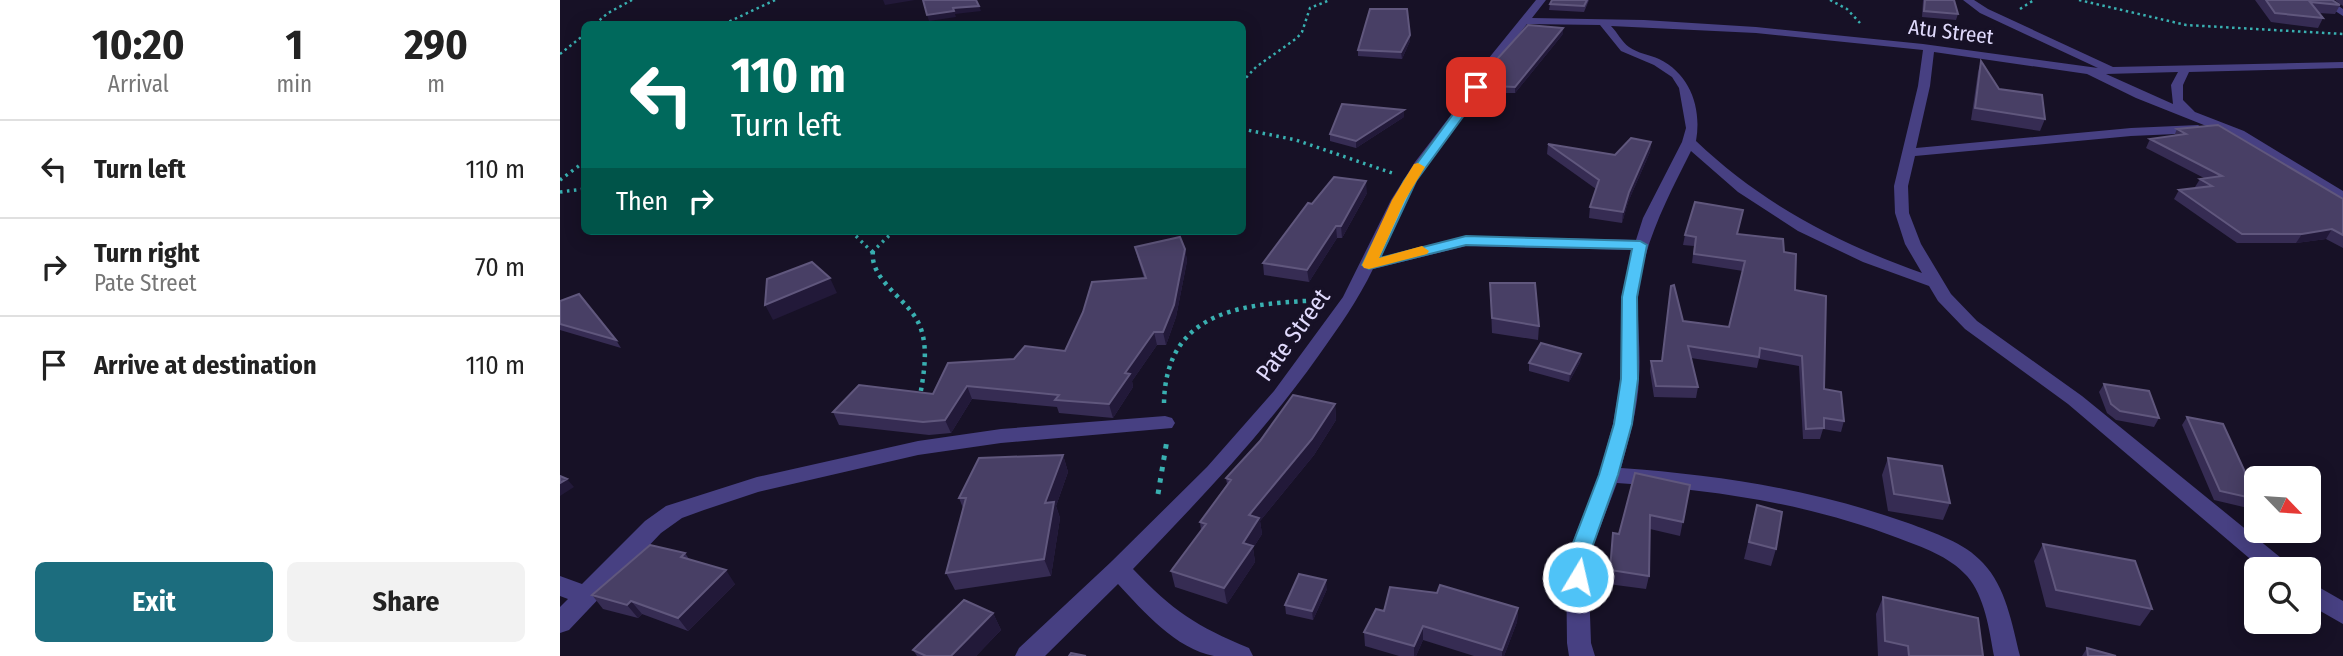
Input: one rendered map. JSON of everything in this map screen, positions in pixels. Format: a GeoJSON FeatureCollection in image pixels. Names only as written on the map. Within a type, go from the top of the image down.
{"type":"FeatureCollection","features":[{"type":"Feature","properties":{"kind":"street","name":"Pate Street"},"geometry":{"type":"LineString","coordinates":[[1028,656],[1119,569],[1214,472],[1281,394],[1351,298],[1410,181],[1467,103],[1484,71],[1541,0]]}},
{"type":"Feature","properties":{"kind":"street"},"geometry":{"type":"LineString","coordinates":[[1968,0],[1984,11],[2114,71]]}},
{"type":"Feature","properties":{"kind":"street"},"geometry":{"type":"LineString","coordinates":[[2323,0],[2343,13]]}},
{"type":"Feature","properties":{"kind":"street","name":"Atu Street"},"geometry":{"type":"LineString","coordinates":[[1524,21],[1702,26],[1929,48],[2090,71],[2252,142],[2343,197]]}},
{"type":"Feature","properties":{"kind":"street"},"geometry":{"type":"LineString","coordinates":[[1583,656],[1579,643],[1577,559],[1609,475],[1623,424],[1629,379],[1630,297],[1640,245],[1659,196],[1689,142],[1692,128],[1685,88],[1676,75],[1658,63],[1625,49],[1603,22]]}},
{"type":"Feature","properties":{"kind":"street"},"geometry":{"type":"LineString","coordinates":[[1929,48],[1924,86],[1901,186],[1902,213],[1913,244],[1944,297],[1971,325],[2075,400],[2264,557]]}},
{"type":"Feature","properties":{"kind":"street"},"geometry":{"type":"LineString","coordinates":[[2090,71],[2184,71],[2309,64],[2343,65]]}},
{"type":"Feature","properties":{"kind":"street"},"geometry":{"type":"LineString","coordinates":[[2184,71],[2177,85],[2176,101],[2194,118]]}},
{"type":"Feature","properties":{"kind":"street"},"geometry":{"type":"LineString","coordinates":[[1909,153],[2131,132],[2223,128]]}},
{"type":"Feature","properties":{"kind":"street"},"geometry":{"type":"LineString","coordinates":[[1689,142],[1738,187],[1784,217],[1876,263],[1936,283]]}},
{"type":"Feature","properties":{"kind":"street"},"geometry":{"type":"LineString","coordinates":[[1369,265],[1466,240],[1640,245]]}},
{"type":"Feature","properties":{"kind":"street"},"geometry":{"type":"LineString","coordinates":[[560,623],[653,527],[674,512],[757,485],[918,449],[1001,436],[1165,423]]}},
{"type":"Feature","properties":{"kind":"street"},"geometry":{"type":"LineString","coordinates":[[1609,475],[1674,478],[1760,489],[1819,501],[1884,522],[1941,545],[1970,564],[1987,587],[2007,656]]}},
{"type":"Feature","properties":{"kind":"street"},"geometry":{"type":"LineString","coordinates":[[1119,569],[1154,607],[1194,636],[1240,656]]}},
{"type":"Feature","properties":{"kind":"street"},"geometry":{"type":"LineString","coordinates":[[560,586],[586,596]]}},
{"type":"Feature","properties":{"kind":"street"},"geometry":{"type":"LineString","coordinates":[[2321,600],[2343,614]]}},
{"type":"Feature","properties":{"kind":"path"},"geometry":{"type":"LineString","coordinates":[[599,21],[632,0]]}},
{"type":"Feature","properties":{"kind":"path"},"geometry":{"type":"LineString","coordinates":[[730,21],[775,0]]}},
{"type":"Feature","properties":{"kind":"path"},"geometry":{"type":"LineString","coordinates":[[1246,78],[1256,67],[1297,38],[1302,32],[1310,8],[1330,0]]}},
{"type":"Feature","properties":{"kind":"path"},"geometry":{"type":"LineString","coordinates":[[1828,0],[1833,1]]}},
{"type":"Feature","properties":{"kind":"path"},"geometry":{"type":"LineString","coordinates":[[2079,0],[2186,25],[2343,34]]}},
{"type":"Feature","properties":{"kind":"path"},"geometry":{"type":"LineString","coordinates":[[560,54],[581,37]]}},
{"type":"Feature","properties":{"kind":"path"},"geometry":{"type":"LineString","coordinates":[[1246,130],[1308,144],[1410,181]]}},
{"type":"Feature","properties":{"kind":"path"},"geometry":{"type":"LineString","coordinates":[[560,180],[581,164]]}},
{"type":"Feature","properties":{"kind":"path"},"geometry":{"type":"LineString","coordinates":[[560,192],[581,189]]}},
{"type":"Feature","properties":{"kind":"path"},"geometry":{"type":"LineString","coordinates":[[855,235],[872,252],[873,265],[882,279],[916,317],[926,357],[919,403]]}},
{"type":"Feature","properties":{"kind":"path"},"geometry":{"type":"LineString","coordinates":[[872,252],[890,235]]}},
{"type":"Feature","properties":{"kind":"path"},"geometry":{"type":"LineString","coordinates":[[1158,529],[1158,500],[1167,444],[1164,380],[1174,357],[1192,332],[1207,318],[1234,306],[1351,298]]}},
{"type":"Feature","properties":{"kind":"building"},"geometry":{"type":"Polygon","coordinates":[[[923,0],[976,0],[979,6],[953,8],[954,11],[927,15],[923,0]]]}},
{"type":"Feature","properties":{"kind":"building"},"geometry":{"type":"Polygon","coordinates":[[[1552,0],[1587,0],[1584,6],[1550,4],[1552,0]]]}},
{"type":"Feature","properties":{"kind":"building"},"geometry":{"type":"Polygon","coordinates":[[[1925,0],[1954,0],[1958,14],[1924,11],[1925,0]]]}},
{"type":"Feature","properties":{"kind":"building"},"geometry":{"type":"Polygon","coordinates":[[[2266,0],[2332,0],[2340,5],[2310,2],[2323,18],[2275,13],[2266,0]]]}},
{"type":"Feature","properties":{"kind":"building"},"geometry":{"type":"Polygon","coordinates":[[[1370,9],[1407,9],[1410,35],[1401,52],[1358,50],[1370,9]]]}},
{"type":"Feature","properties":{"kind":"building"},"geometry":{"type":"Polygon","coordinates":[[[1528,25],[1563,28],[1515,87],[1493,86],[1498,58],[1528,25]]]}},
{"type":"Feature","properties":{"kind":"building"},"geometry":{"type":"Polygon","coordinates":[[[1981,61],[1999,89],[2042,95],[2045,119],[1975,108],[1981,61]]]}},
{"type":"Feature","properties":{"kind":"building"},"geometry":{"type":"Polygon","coordinates":[[[1342,104],[1404,110],[1356,141],[1330,134],[1342,104]]]}},
{"type":"Feature","properties":{"kind":"building"},"geometry":{"type":"Polygon","coordinates":[[[2218,125],[2343,199],[2343,235],[2332,229],[2302,234],[2242,234],[2179,190],[2212,186],[2200,179],[2222,176],[2150,139],[2186,134],[2177,129],[2218,125]]]}},
{"type":"Feature","properties":{"kind":"building"},"geometry":{"type":"Polygon","coordinates":[[[1631,138],[1651,142],[1623,212],[1590,207],[1599,180],[1548,144],[1615,155],[1631,138]]]}},
{"type":"Feature","properties":{"kind":"building"},"geometry":{"type":"Polygon","coordinates":[[[1334,177],[1366,181],[1341,226],[1336,226],[1307,270],[1263,263],[1308,203],[1312,204],[1334,177]]]}},
{"type":"Feature","properties":{"kind":"building"},"geometry":{"type":"Polygon","coordinates":[[[1695,202],[1743,210],[1737,234],[1783,239],[1784,252],[1796,254],[1795,290],[1826,296],[1824,389],[1841,392],[1844,421],[1824,418],[1824,428],[1806,429],[1802,356],[1760,348],[1759,357],[1688,346],[1698,387],[1656,386],[1651,361],[1662,361],[1671,286],[1674,285],[1683,321],[1729,327],[1745,261],[1694,254],[1696,237],[1685,235],[1695,202]]]}},
{"type":"Feature","properties":{"kind":"building"},"geometry":{"type":"Polygon","coordinates":[[[1180,237],[1185,249],[1174,305],[1163,332],[1154,332],[1125,373],[1130,374],[1109,404],[1055,400],[1059,395],[967,386],[945,420],[923,422],[833,412],[859,385],[933,394],[948,363],[1014,359],[1025,346],[1065,351],[1083,312],[1092,282],[1146,278],[1135,247],[1180,237]]]}},
{"type":"Feature","properties":{"kind":"building"},"geometry":{"type":"Polygon","coordinates":[[[812,262],[830,278],[765,305],[767,279],[812,262]]]}},
{"type":"Feature","properties":{"kind":"building"},"geometry":{"type":"Polygon","coordinates":[[[1490,283],[1535,283],[1539,326],[1492,318],[1490,283]]]}},
{"type":"Feature","properties":{"kind":"building"},"geometry":{"type":"Polygon","coordinates":[[[579,294],[616,340],[560,324],[560,301],[579,294]]]}},
{"type":"Feature","properties":{"kind":"building"},"geometry":{"type":"Polygon","coordinates":[[[1541,343],[1581,354],[1570,374],[1529,363],[1541,343]]]}},
{"type":"Feature","properties":{"kind":"building"},"geometry":{"type":"Polygon","coordinates":[[[2104,384],[2149,391],[2159,418],[2120,411],[2111,404],[2104,384]]]}},
{"type":"Feature","properties":{"kind":"building"},"geometry":{"type":"Polygon","coordinates":[[[1293,395],[1335,404],[1312,439],[1249,515],[1259,518],[1243,543],[1253,546],[1224,588],[1171,571],[1206,524],[1200,522],[1231,480],[1226,478],[1260,441],[1293,395]]]}},
{"type":"Feature","properties":{"kind":"building"},"geometry":{"type":"Polygon","coordinates":[[[2187,417],[2223,424],[2244,470],[2244,496],[2220,491],[2187,417]]]}},
{"type":"Feature","properties":{"kind":"building"},"geometry":{"type":"Polygon","coordinates":[[[1063,455],[1045,503],[1054,502],[1044,559],[946,573],[966,498],[959,498],[979,458],[1063,455]]]}},
{"type":"Feature","properties":{"kind":"building"},"geometry":{"type":"Polygon","coordinates":[[[1888,458],[1942,466],[1950,503],[1894,494],[1888,458]]]}},
{"type":"Feature","properties":{"kind":"building"},"geometry":{"type":"Polygon","coordinates":[[[1635,473],[1690,485],[1683,522],[1650,515],[1649,576],[1610,570],[1613,533],[1619,534],[1635,473]]]}},
{"type":"Feature","properties":{"kind":"building"},"geometry":{"type":"Polygon","coordinates":[[[1757,505],[1782,512],[1776,549],[1749,542],[1757,505]]]}},
{"type":"Feature","properties":{"kind":"building"},"geometry":{"type":"Polygon","coordinates":[[[2043,544],[2135,561],[2152,609],[2056,590],[2043,544]]]}},
{"type":"Feature","properties":{"kind":"building"},"geometry":{"type":"Polygon","coordinates":[[[650,545],[685,553],[681,557],[726,570],[678,618],[631,601],[627,605],[592,595],[650,545]]]}},
{"type":"Feature","properties":{"kind":"building"},"geometry":{"type":"Polygon","coordinates":[[[1299,574],[1326,580],[1312,611],[1285,605],[1299,574]]]}},
{"type":"Feature","properties":{"kind":"building"},"geometry":{"type":"Polygon","coordinates":[[[1440,585],[1518,608],[1502,650],[1423,626],[1414,646],[1364,632],[1376,609],[1384,611],[1390,587],[1437,593],[1440,585]]]}},
{"type":"Feature","properties":{"kind":"building"},"geometry":{"type":"Polygon","coordinates":[[[1883,597],[1978,618],[1983,656],[1909,656],[1908,646],[1885,641],[1883,597]]]}},
{"type":"Feature","properties":{"kind":"building"},"geometry":{"type":"Polygon","coordinates":[[[964,600],[993,613],[951,656],[926,656],[913,650],[964,600]]]}},
{"type":"Feature","properties":{"kind":"building"},"geometry":{"type":"Polygon","coordinates":[[[2087,648],[2116,656],[2088,656],[2087,648]]]}},
{"type":"Feature","properties":{"kind":"slow traffic"},"geometry":{"type":"LineString","coordinates":[[1418,167],[1398,200],[1369,265],[1422,251]]}},
{"type":"Feature","properties":{"kind":"route"},"geometry":{"type":"LineString","coordinates":[[1476,87],[1398,200],[1369,265],[1466,240],[1640,245],[1630,297],[1629,379],[1623,424],[1609,475],[1577,559],[1578,577]]}}]}
